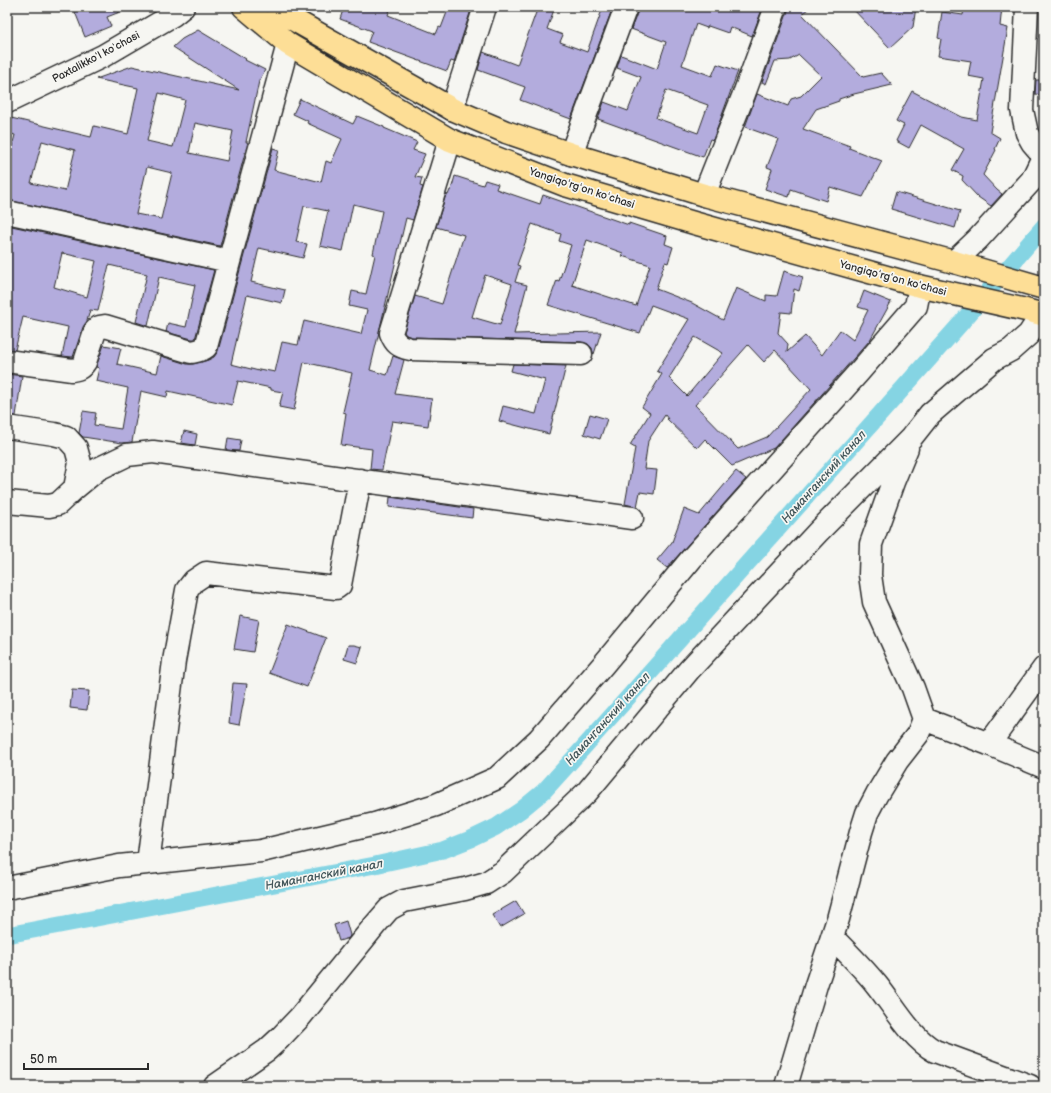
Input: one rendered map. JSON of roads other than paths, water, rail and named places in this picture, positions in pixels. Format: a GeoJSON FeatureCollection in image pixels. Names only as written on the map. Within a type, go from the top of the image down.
{"type":"FeatureCollection","features":[{"type":"Feature","properties":{"kind":"main road","name":"Yangiqoʻrgʻon koʻchasi"},"geometry":{"type":"LineString","coordinates":[[244,7],[288,44],[450,140],[565,185],[919,286],[1037,313]]}},
{"type":"Feature","properties":{"kind":"main road"},"geometry":{"type":"LineString","coordinates":[[277,7],[287,16],[452,109],[506,132],[571,154],[704,195],[1043,287]]}},
{"type":"Feature","properties":{"kind":"street","name":"Paxtalikkoʻl koʻchasi"},"geometry":{"type":"LineString","coordinates":[[7,102],[103,56],[173,15],[183,7]]}},
{"type":"Feature","properties":{"kind":"street"},"geometry":{"type":"LineString","coordinates":[[452,109],[485,7]]}},
{"type":"Feature","properties":{"kind":"street"},"geometry":{"type":"LineString","coordinates":[[571,154],[626,7]]}},
{"type":"Feature","properties":{"kind":"street"},"geometry":{"type":"LineString","coordinates":[[704,195],[744,94],[776,7]]}},
{"type":"Feature","properties":{"kind":"street"},"geometry":{"type":"LineString","coordinates":[[963,265],[978,239],[1032,180],[1044,155],[1032,142],[1027,133],[1022,110],[1027,7]]}},
{"type":"Feature","properties":{"kind":"street"},"geometry":{"type":"LineString","coordinates":[[7,361],[72,370],[79,369],[85,362],[95,331],[99,327],[105,326],[191,352],[203,350],[206,347],[288,44]]}},
{"type":"Feature","properties":{"kind":"street"},"geometry":{"type":"LineString","coordinates":[[450,140],[391,333],[393,340],[400,346],[410,349],[582,354]]}},
{"type":"Feature","properties":{"kind":"street"},"geometry":{"type":"LineString","coordinates":[[7,212],[229,261]]}},
{"type":"Feature","properties":{"kind":"street"},"geometry":{"type":"LineString","coordinates":[[7,888],[119,866],[261,851],[376,824],[436,805],[497,778],[539,740],[692,558],[916,306],[919,286]]}},
{"type":"Feature","properties":{"kind":"street"},"geometry":{"type":"LineString","coordinates":[[215,1086],[267,1050],[280,1038],[300,1017],[389,909],[404,901],[465,889],[486,883],[504,872],[587,792],[690,670],[818,532],[912,438],[930,414],[994,359],[1011,350],[1029,334],[1037,313]]}},
{"type":"Feature","properties":{"kind":"street"},"geometry":{"type":"LineString","coordinates":[[7,427],[66,437],[76,448],[80,463],[75,488]]}},
{"type":"Feature","properties":{"kind":"street"},"geometry":{"type":"LineString","coordinates":[[786,1086],[814,992],[838,919],[867,813],[897,761],[918,734],[924,719],[913,688],[874,602],[870,576],[871,544],[893,482],[912,438]]}},
{"type":"Feature","properties":{"kind":"street"},"geometry":{"type":"LineString","coordinates":[[7,502],[50,506],[58,504],[98,470],[127,455],[153,452],[632,518]]}},
{"type":"Feature","properties":{"kind":"street"},"geometry":{"type":"LineString","coordinates":[[148,863],[174,661],[187,590],[194,581],[206,573],[336,588],[340,585],[360,480]]}},
{"type":"Feature","properties":{"kind":"street"},"geometry":{"type":"LineString","coordinates":[[989,744],[1044,668]]}},
{"type":"Feature","properties":{"kind":"street"},"geometry":{"type":"LineString","coordinates":[[924,719],[1044,767]]}},
{"type":"Feature","properties":{"kind":"street"},"geometry":{"type":"LineString","coordinates":[[832,937],[876,984],[910,1030],[927,1047],[1001,1081],[1030,1086]]}},
{"type":"Feature","properties":{"kind":"waterway","name":"Наманганский канал"},"geometry":{"type":"LineString","coordinates":[[7,935],[375,865],[443,850],[496,827],[521,810],[544,791],[583,748],[962,322],[1044,226]]}}]}
